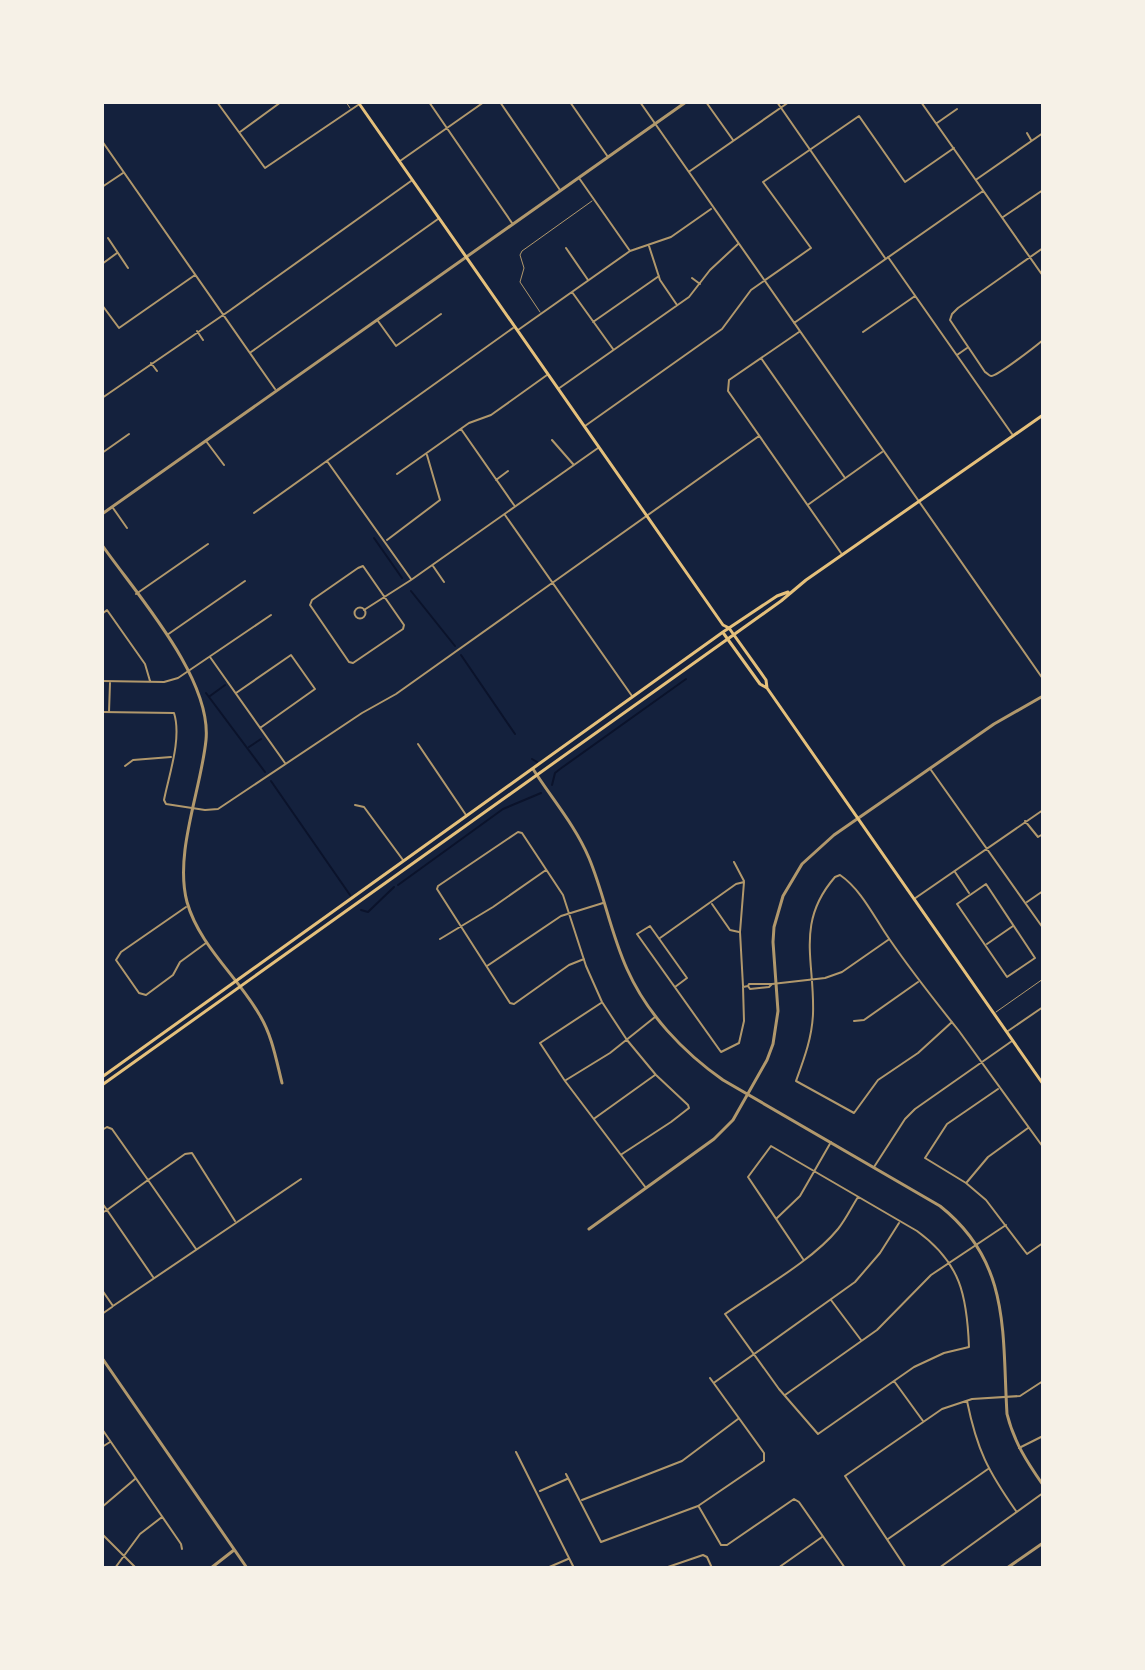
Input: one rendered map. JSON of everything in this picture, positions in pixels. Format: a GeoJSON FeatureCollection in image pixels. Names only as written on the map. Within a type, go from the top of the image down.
{"type":"FeatureCollection","features":[{"type":"Feature","properties":{"kind":"main road"},"geometry":{"type":"LineString","coordinates":[[359,103],[723,625],[729,628],[766,680],[767,688]]}},
{"type":"Feature","properties":{"kind":"main road"},"geometry":{"type":"LineString","coordinates":[[102,1085],[734,635],[790,591],[1043,415]]}},
{"type":"Feature","properties":{"kind":"main road"},"geometry":{"type":"LineString","coordinates":[[102,1077],[723,632],[777,596],[790,591]]}},
{"type":"Feature","properties":{"kind":"main road"},"geometry":{"type":"LineString","coordinates":[[723,625],[723,632],[760,684],[767,688],[1043,1084]]}},
{"type":"Feature","properties":{"kind":"main road"},"geometry":{"type":"LineString","coordinates":[[657,680],[662,686]]}},
{"type":"Feature","properties":{"kind":"street"},"geometry":{"type":"LineString","coordinates":[[217,102],[265,168],[359,103]]}},
{"type":"Feature","properties":{"kind":"street"},"geometry":{"type":"LineString","coordinates":[[239,132],[281,102]]}},
{"type":"Feature","properties":{"kind":"street"},"geometry":{"type":"LineString","coordinates":[[429,102],[513,224]]}},
{"type":"Feature","properties":{"kind":"street"},"geometry":{"type":"LineString","coordinates":[[399,162],[484,102]]}},
{"type":"Feature","properties":{"kind":"street"},"geometry":{"type":"LineString","coordinates":[[500,102],[560,190]]}},
{"type":"Feature","properties":{"kind":"street"},"geometry":{"type":"LineString","coordinates":[[570,102],[608,157]]}},
{"type":"Feature","properties":{"kind":"street"},"geometry":{"type":"LineString","coordinates":[[640,102],[1043,679]]}},
{"type":"Feature","properties":{"kind":"street"},"geometry":{"type":"LineString","coordinates":[[102,514],[686,102]]}},
{"type":"Feature","properties":{"kind":"street"},"geometry":{"type":"LineString","coordinates":[[706,102],[734,141]]}},
{"type":"Feature","properties":{"kind":"street"},"geometry":{"type":"LineString","coordinates":[[777,102],[1013,435]]}},
{"type":"Feature","properties":{"kind":"street"},"geometry":{"type":"LineString","coordinates":[[689,172],[789,102]]}},
{"type":"Feature","properties":{"kind":"street"},"geometry":{"type":"LineString","coordinates":[[921,102],[1043,276]]}},
{"type":"Feature","properties":{"kind":"street"},"geometry":{"type":"LineString","coordinates":[[936,123],[957,109]]}},
{"type":"Feature","properties":{"kind":"street"},"geometry":{"type":"LineString","coordinates":[[584,427],[722,329],[751,290],[811,248],[763,182],[859,116],[905,182],[954,148]]}},
{"type":"Feature","properties":{"kind":"street"},"geometry":{"type":"LineString","coordinates":[[1027,133],[1032,141]]}},
{"type":"Feature","properties":{"kind":"street"},"geometry":{"type":"LineString","coordinates":[[976,180],[1043,133]]}},
{"type":"Feature","properties":{"kind":"street"},"geometry":{"type":"LineString","coordinates":[[102,141],[276,390]]}},
{"type":"Feature","properties":{"kind":"street"},"geometry":{"type":"LineString","coordinates":[[102,187],[124,172]]}},
{"type":"Feature","properties":{"kind":"street"},"geometry":{"type":"LineString","coordinates":[[578,177],[630,251]]}},
{"type":"Feature","properties":{"kind":"street"},"geometry":{"type":"LineString","coordinates":[[102,398],[412,180]]}},
{"type":"Feature","properties":{"kind":"street"},"geometry":{"type":"LineString","coordinates":[[1002,218],[1043,190]]}},
{"type":"Feature","properties":{"kind":"street"},"geometry":{"type":"LineString","coordinates":[[794,323],[983,191]]}},
{"type":"Feature","properties":{"kind":"street"},"geometry":{"type":"LineString","coordinates":[[254,513],[630,251],[671,237],[714,207]]}},
{"type":"Feature","properties":{"kind":"street"},"geometry":{"type":"LineString","coordinates":[[250,353],[439,219]]}},
{"type":"Feature","properties":{"kind":"street"},"geometry":{"type":"LineString","coordinates":[[108,238],[128,268]]}},
{"type":"Feature","properties":{"kind":"street"},"geometry":{"type":"LineString","coordinates":[[648,244],[659,276],[677,306]]}},
{"type":"Feature","properties":{"kind":"street"},"geometry":{"type":"LineString","coordinates":[[558,389],[677,306],[723,256],[739,244]]}},
{"type":"Feature","properties":{"kind":"street"},"geometry":{"type":"LineString","coordinates":[[566,248],[588,281]]}},
{"type":"Feature","properties":{"kind":"street"},"geometry":{"type":"LineString","coordinates":[[1043,248],[952,314],[950,320],[985,372],[991,376],[997,376],[1043,340]]}},
{"type":"Feature","properties":{"kind":"street"},"geometry":{"type":"LineString","coordinates":[[102,264],[118,253]]}},
{"type":"Feature","properties":{"kind":"street"},"geometry":{"type":"LineString","coordinates":[[102,305],[119,328],[195,275]]}},
{"type":"Feature","properties":{"kind":"street"},"geometry":{"type":"LineString","coordinates":[[593,322],[659,276]]}},
{"type":"Feature","properties":{"kind":"street"},"geometry":{"type":"LineString","coordinates":[[692,278],[700,284]]}},
{"type":"Feature","properties":{"kind":"street"},"geometry":{"type":"LineString","coordinates":[[572,292],[614,350]]}},
{"type":"Feature","properties":{"kind":"street"},"geometry":{"type":"LineString","coordinates":[[863,332],[916,296]]}},
{"type":"Feature","properties":{"kind":"street"},"geometry":{"type":"LineString","coordinates":[[377,320],[396,346],[441,314]]}},
{"type":"Feature","properties":{"kind":"street"},"geometry":{"type":"LineString","coordinates":[[197,331],[203,340]]}},
{"type":"Feature","properties":{"kind":"street"},"geometry":{"type":"LineString","coordinates":[[800,331],[729,380],[728,391],[842,554]]}},
{"type":"Feature","properties":{"kind":"street"},"geometry":{"type":"LineString","coordinates":[[957,355],[968,347]]}},
{"type":"Feature","properties":{"kind":"street"},"geometry":{"type":"LineString","coordinates":[[761,358],[845,478]]}},
{"type":"Feature","properties":{"kind":"street"},"geometry":{"type":"LineString","coordinates":[[151,363],[157,371]]}},
{"type":"Feature","properties":{"kind":"street"},"geometry":{"type":"LineString","coordinates":[[397,474],[461,429],[491,415],[548,374]]}},
{"type":"Feature","properties":{"kind":"street"},"geometry":{"type":"LineString","coordinates":[[461,429],[515,506]]}},
{"type":"Feature","properties":{"kind":"street"},"geometry":{"type":"LineString","coordinates":[[102,453],[129,434]]}},
{"type":"Feature","properties":{"kind":"street"},"geometry":{"type":"LineString","coordinates":[[102,712],[174,713],[175,739],[164,800],[166,804],[210,810],[222,807],[362,713],[396,694],[759,436]]}},
{"type":"Feature","properties":{"kind":"street"},"geometry":{"type":"LineString","coordinates":[[206,440],[224,465]]}},
{"type":"Feature","properties":{"kind":"street"},"geometry":{"type":"LineString","coordinates":[[552,440],[574,465]]}},
{"type":"Feature","properties":{"kind":"street"},"geometry":{"type":"LineString","coordinates":[[364,610],[599,447]]}},
{"type":"Feature","properties":{"kind":"street"},"geometry":{"type":"LineString","coordinates":[[808,504],[884,451]]}},
{"type":"Feature","properties":{"kind":"street"},"geometry":{"type":"LineString","coordinates":[[385,541],[440,500],[427,454]]}},
{"type":"Feature","properties":{"kind":"street"},"geometry":{"type":"LineString","coordinates":[[327,461],[411,580]]}},
{"type":"Feature","properties":{"kind":"street"},"geometry":{"type":"LineString","coordinates":[[496,480],[508,471]]}},
{"type":"Feature","properties":{"kind":"street"},"geometry":{"type":"LineString","coordinates":[[113,507],[127,528]]}},
{"type":"Feature","properties":{"kind":"street"},"geometry":{"type":"LineString","coordinates":[[504,514],[633,697]]}},
{"type":"Feature","properties":{"kind":"street"},"geometry":{"type":"LineString","coordinates":[[136,594],[208,544]]}},
{"type":"Feature","properties":{"kind":"street"},"geometry":{"type":"LineString","coordinates":[[102,545],[189,671],[199,693],[206,738],[184,864],[188,905],[207,942],[260,1015],[273,1045],[282,1083]]}},
{"type":"Feature","properties":{"kind":"street"},"geometry":{"type":"LineString","coordinates":[[433,565],[444,582]]}},
{"type":"Feature","properties":{"kind":"street"},"geometry":{"type":"LineString","coordinates":[[363,566],[386,595],[403,620],[403,629],[357,661],[349,662],[311,610],[312,600],[363,566]]}},
{"type":"Feature","properties":{"kind":"street"},"geometry":{"type":"LineString","coordinates":[[166,636],[245,581]]}},
{"type":"Feature","properties":{"kind":"street"},"geometry":{"type":"LineString","coordinates":[[102,614],[107,610],[145,664],[151,682]]}},
{"type":"Feature","properties":{"kind":"street"},"geometry":{"type":"LineString","coordinates":[[102,681],[151,682],[178,678],[271,615]]}},
{"type":"Feature","properties":{"kind":"street"},"geometry":{"type":"LineString","coordinates":[[236,693],[291,655],[315,689],[260,728]]}},
{"type":"Feature","properties":{"kind":"street"},"geometry":{"type":"LineString","coordinates":[[210,656],[285,764]]}},
{"type":"Feature","properties":{"kind":"street"},"geometry":{"type":"LineString","coordinates":[[109,712],[110,681]]}},
{"type":"Feature","properties":{"kind":"street"},"geometry":{"type":"LineString","coordinates":[[589,1229],[725,1130],[747,1094],[773,1044],[778,1011],[773,942],[777,913],[802,864],[816,849],[994,724],[1043,696]]}},
{"type":"Feature","properties":{"kind":"street"},"geometry":{"type":"LineString","coordinates":[[418,744],[467,816]]}},
{"type":"Feature","properties":{"kind":"street"},"geometry":{"type":"LineString","coordinates":[[125,766],[133,760],[172,757]]}},
{"type":"Feature","properties":{"kind":"street"},"geometry":{"type":"LineString","coordinates":[[533,769],[577,834],[628,970],[655,1017],[701,1064],[940,1206],[966,1229],[987,1261],[998,1293],[1011,1428],[1019,1448],[1043,1485]]}},
{"type":"Feature","properties":{"kind":"street"},"geometry":{"type":"LineString","coordinates":[[930,769],[1043,928]]}},
{"type":"Feature","properties":{"kind":"street"},"geometry":{"type":"LineString","coordinates":[[355,805],[364,807],[404,861]]}},
{"type":"Feature","properties":{"kind":"street"},"geometry":{"type":"LineString","coordinates":[[913,899],[1043,810]]}},
{"type":"Feature","properties":{"kind":"street"},"geometry":{"type":"LineString","coordinates":[[1025,821],[1038,837],[1043,834]]}},
{"type":"Feature","properties":{"kind":"street"},"geometry":{"type":"LineString","coordinates":[[584,959],[569,965],[514,1004],[510,1003],[485,967],[438,886],[518,832],[522,833],[547,869],[563,895],[602,1002],[627,1040],[656,1075],[685,1100],[689,1108],[622,1154]]}},
{"type":"Feature","properties":{"kind":"street"},"geometry":{"type":"LineString","coordinates":[[675,987],[687,978],[650,926],[637,934],[721,1052],[739,1043],[744,1021],[740,932],[744,882],[734,862]]}},
{"type":"Feature","properties":{"kind":"street"},"geometry":{"type":"LineString","coordinates":[[440,939],[547,869]]}},
{"type":"Feature","properties":{"kind":"street"},"geometry":{"type":"LineString","coordinates":[[954,871],[970,895]]}},
{"type":"Feature","properties":{"kind":"street"},"geometry":{"type":"LineString","coordinates":[[952,1022],[918,1053],[878,1080],[854,1113],[796,1081],[808,1045],[813,1015],[809,926],[815,907],[830,883],[840,875],[861,897],[919,982],[952,1022],[1043,1147]]}},
{"type":"Feature","properties":{"kind":"street"},"geometry":{"type":"LineString","coordinates":[[659,938],[736,884],[744,882]]}},
{"type":"Feature","properties":{"kind":"street"},"geometry":{"type":"LineString","coordinates":[[986,884],[1035,958],[1007,977],[957,904],[970,895],[986,884]]}},
{"type":"Feature","properties":{"kind":"street"},"geometry":{"type":"LineString","coordinates":[[1026,903],[1043,891]]}},
{"type":"Feature","properties":{"kind":"street"},"geometry":{"type":"LineString","coordinates":[[485,967],[555,919],[604,902]]}},
{"type":"Feature","properties":{"kind":"street"},"geometry":{"type":"LineString","coordinates":[[711,902],[730,930],[740,932]]}},
{"type":"Feature","properties":{"kind":"street"},"geometry":{"type":"LineString","coordinates":[[188,905],[121,952],[116,960],[139,993],[146,995],[173,975],[180,962],[207,942]]}},
{"type":"Feature","properties":{"kind":"street"},"geometry":{"type":"LineString","coordinates":[[986,945],[1013,926]]}},
{"type":"Feature","properties":{"kind":"street"},"geometry":{"type":"LineString","coordinates":[[743,987],[811,980],[842,972],[889,939]]}},
{"type":"Feature","properties":{"kind":"street"},"geometry":{"type":"LineString","coordinates":[[854,1021],[864,1020],[919,982]]}},
{"type":"Feature","properties":{"kind":"street"},"geometry":{"type":"LineString","coordinates":[[602,1002],[540,1043],[646,1188]]}},
{"type":"Feature","properties":{"kind":"street"},"geometry":{"type":"LineString","coordinates":[[1007,1032],[1043,1007]]}},
{"type":"Feature","properties":{"kind":"street"},"geometry":{"type":"LineString","coordinates":[[565,1081],[627,1040],[655,1017]]}},
{"type":"Feature","properties":{"kind":"street"},"geometry":{"type":"LineString","coordinates":[[874,1167],[915,1109],[1013,1040]]}},
{"type":"Feature","properties":{"kind":"street"},"geometry":{"type":"LineString","coordinates":[[595,1118],[656,1075]]}},
{"type":"Feature","properties":{"kind":"street"},"geometry":{"type":"LineString","coordinates":[[999,1088],[947,1124],[925,1158],[966,1183],[996,1211],[1027,1254],[1043,1243]]}},
{"type":"Feature","properties":{"kind":"street"},"geometry":{"type":"LineString","coordinates":[[102,1130],[107,1127],[112,1129],[196,1249]]}},
{"type":"Feature","properties":{"kind":"street"},"geometry":{"type":"LineString","coordinates":[[966,1183],[988,1157],[1028,1128]]}},
{"type":"Feature","properties":{"kind":"street"},"geometry":{"type":"LineString","coordinates":[[776,1218],[800,1196],[831,1142]]}},
{"type":"Feature","properties":{"kind":"street"},"geometry":{"type":"LineString","coordinates":[[803,1259],[748,1177],[771,1146],[900,1221],[935,1246],[958,1280],[967,1305],[969,1347],[928,1359],[818,1434],[784,1396],[725,1314],[803,1259],[837,1231],[858,1197]]}},
{"type":"Feature","properties":{"kind":"street"},"geometry":{"type":"LineString","coordinates":[[102,1213],[185,1154],[192,1153],[236,1222]]}},
{"type":"Feature","properties":{"kind":"street"},"geometry":{"type":"LineString","coordinates":[[102,1314],[301,1179]]}},
{"type":"Feature","properties":{"kind":"street"},"geometry":{"type":"LineString","coordinates":[[102,1203],[154,1278]]}},
{"type":"Feature","properties":{"kind":"street"},"geometry":{"type":"LineString","coordinates":[[714,1382],[868,1268],[900,1221]]}},
{"type":"Feature","properties":{"kind":"street"},"geometry":{"type":"LineString","coordinates":[[784,1396],[877,1330],[924,1281],[1006,1225]]}},
{"type":"Feature","properties":{"kind":"street"},"geometry":{"type":"LineString","coordinates":[[102,1290],[113,1306]]}},
{"type":"Feature","properties":{"kind":"street"},"geometry":{"type":"LineString","coordinates":[[830,1299],[861,1341]]}},
{"type":"Feature","properties":{"kind":"street"},"geometry":{"type":"LineString","coordinates":[[102,1358],[247,1568]]}},
{"type":"Feature","properties":{"kind":"street"},"geometry":{"type":"LineString","coordinates":[[537,1492],[567,1476],[601,1542],[698,1506],[764,1461],[764,1453],[710,1378]]}},
{"type":"Feature","properties":{"kind":"street"},"geometry":{"type":"LineString","coordinates":[[894,1381],[924,1422]]}},
{"type":"Feature","properties":{"kind":"street"},"geometry":{"type":"LineString","coordinates":[[906,1568],[845,1476],[942,1409],[966,1400],[1020,1396],[1043,1381]]}},
{"type":"Feature","properties":{"kind":"street"},"geometry":{"type":"LineString","coordinates":[[966,1400],[977,1444],[988,1469],[1017,1512]]}},
{"type":"Feature","properties":{"kind":"street"},"geometry":{"type":"LineString","coordinates":[[580,1501],[682,1461],[739,1418]]}},
{"type":"Feature","properties":{"kind":"street"},"geometry":{"type":"LineString","coordinates":[[102,1429],[163,1516],[182,1549]]}},
{"type":"Feature","properties":{"kind":"street"},"geometry":{"type":"LineString","coordinates":[[1019,1448],[1043,1436]]}},
{"type":"Feature","properties":{"kind":"street"},"geometry":{"type":"LineString","coordinates":[[102,1447],[111,1441]]}},
{"type":"Feature","properties":{"kind":"street"},"geometry":{"type":"LineString","coordinates":[[516,1452],[574,1568]]}},
{"type":"Feature","properties":{"kind":"street"},"geometry":{"type":"LineString","coordinates":[[887,1540],[988,1469]]}},
{"type":"Feature","properties":{"kind":"street"},"geometry":{"type":"LineString","coordinates":[[102,1507],[136,1478]]}},
{"type":"Feature","properties":{"kind":"street"},"geometry":{"type":"LineString","coordinates":[[939,1568],[1043,1493]]}},
{"type":"Feature","properties":{"kind":"street"},"geometry":{"type":"LineString","coordinates":[[698,1506],[721,1545],[727,1545],[794,1499],[845,1568]]}},
{"type":"Feature","properties":{"kind":"street"},"geometry":{"type":"LineString","coordinates":[[115,1568],[140,1534],[163,1516]]}},
{"type":"Feature","properties":{"kind":"street"},"geometry":{"type":"LineString","coordinates":[[102,1534],[136,1568]]}},
{"type":"Feature","properties":{"kind":"street"},"geometry":{"type":"LineString","coordinates":[[778,1568],[823,1536]]}},
{"type":"Feature","properties":{"kind":"street"},"geometry":{"type":"LineString","coordinates":[[1007,1568],[1043,1543]]}},
{"type":"Feature","properties":{"kind":"street"},"geometry":{"type":"LineString","coordinates":[[211,1568],[234,1550]]}},
{"type":"Feature","properties":{"kind":"street"},"geometry":{"type":"LineString","coordinates":[[665,1568],[703,1555],[712,1568]]}},
{"type":"Feature","properties":{"kind":"street"},"geometry":{"type":"LineString","coordinates":[[547,1568],[569,1559]]}},
{"type":"Feature","properties":{"kind":"lane"},"geometry":{"type":"LineString","coordinates":[[346,102],[351,110]]}},
{"type":"Feature","properties":{"kind":"lane"},"geometry":{"type":"LineString","coordinates":[[541,314],[520,282],[524,268],[520,255],[594,200]]}},
{"type":"Feature","properties":{"kind":"lane"},"geometry":{"type":"LineString","coordinates":[[994,1013],[1043,979]]}},
{"type":"Feature","properties":{"kind":"waterway"},"geometry":{"type":"LineString","coordinates":[[374,538],[402,578]]}},
{"type":"Feature","properties":{"kind":"waterway"},"geometry":{"type":"LineString","coordinates":[[411,591],[455,646]]}},
{"type":"Feature","properties":{"kind":"waterway"},"geometry":{"type":"LineString","coordinates":[[461,655],[515,734]]}},
{"type":"Feature","properties":{"kind":"waterway"},"geometry":{"type":"LineString","coordinates":[[552,785],[555,773],[560,769],[686,679]]}},
{"type":"Feature","properties":{"kind":"waterway"},"geometry":{"type":"LineString","coordinates":[[210,696],[225,685]]}},
{"type":"Feature","properties":{"kind":"waterway"},"geometry":{"type":"LineString","coordinates":[[206,693],[265,772]]}},
{"type":"Feature","properties":{"kind":"waterway"},"geometry":{"type":"LineString","coordinates":[[249,747],[261,739]]}},
{"type":"Feature","properties":{"kind":"waterway"},"geometry":{"type":"LineString","coordinates":[[532,759],[537,762]]}},
{"type":"Feature","properties":{"kind":"waterway"},"geometry":{"type":"LineString","coordinates":[[271,781],[350,895]]}},
{"type":"Feature","properties":{"kind":"waterway"},"geometry":{"type":"LineString","coordinates":[[398,885],[503,809],[541,793]]}},
{"type":"Feature","properties":{"kind":"waterway"},"geometry":{"type":"LineString","coordinates":[[361,910],[368,912],[394,887]]}}]}
